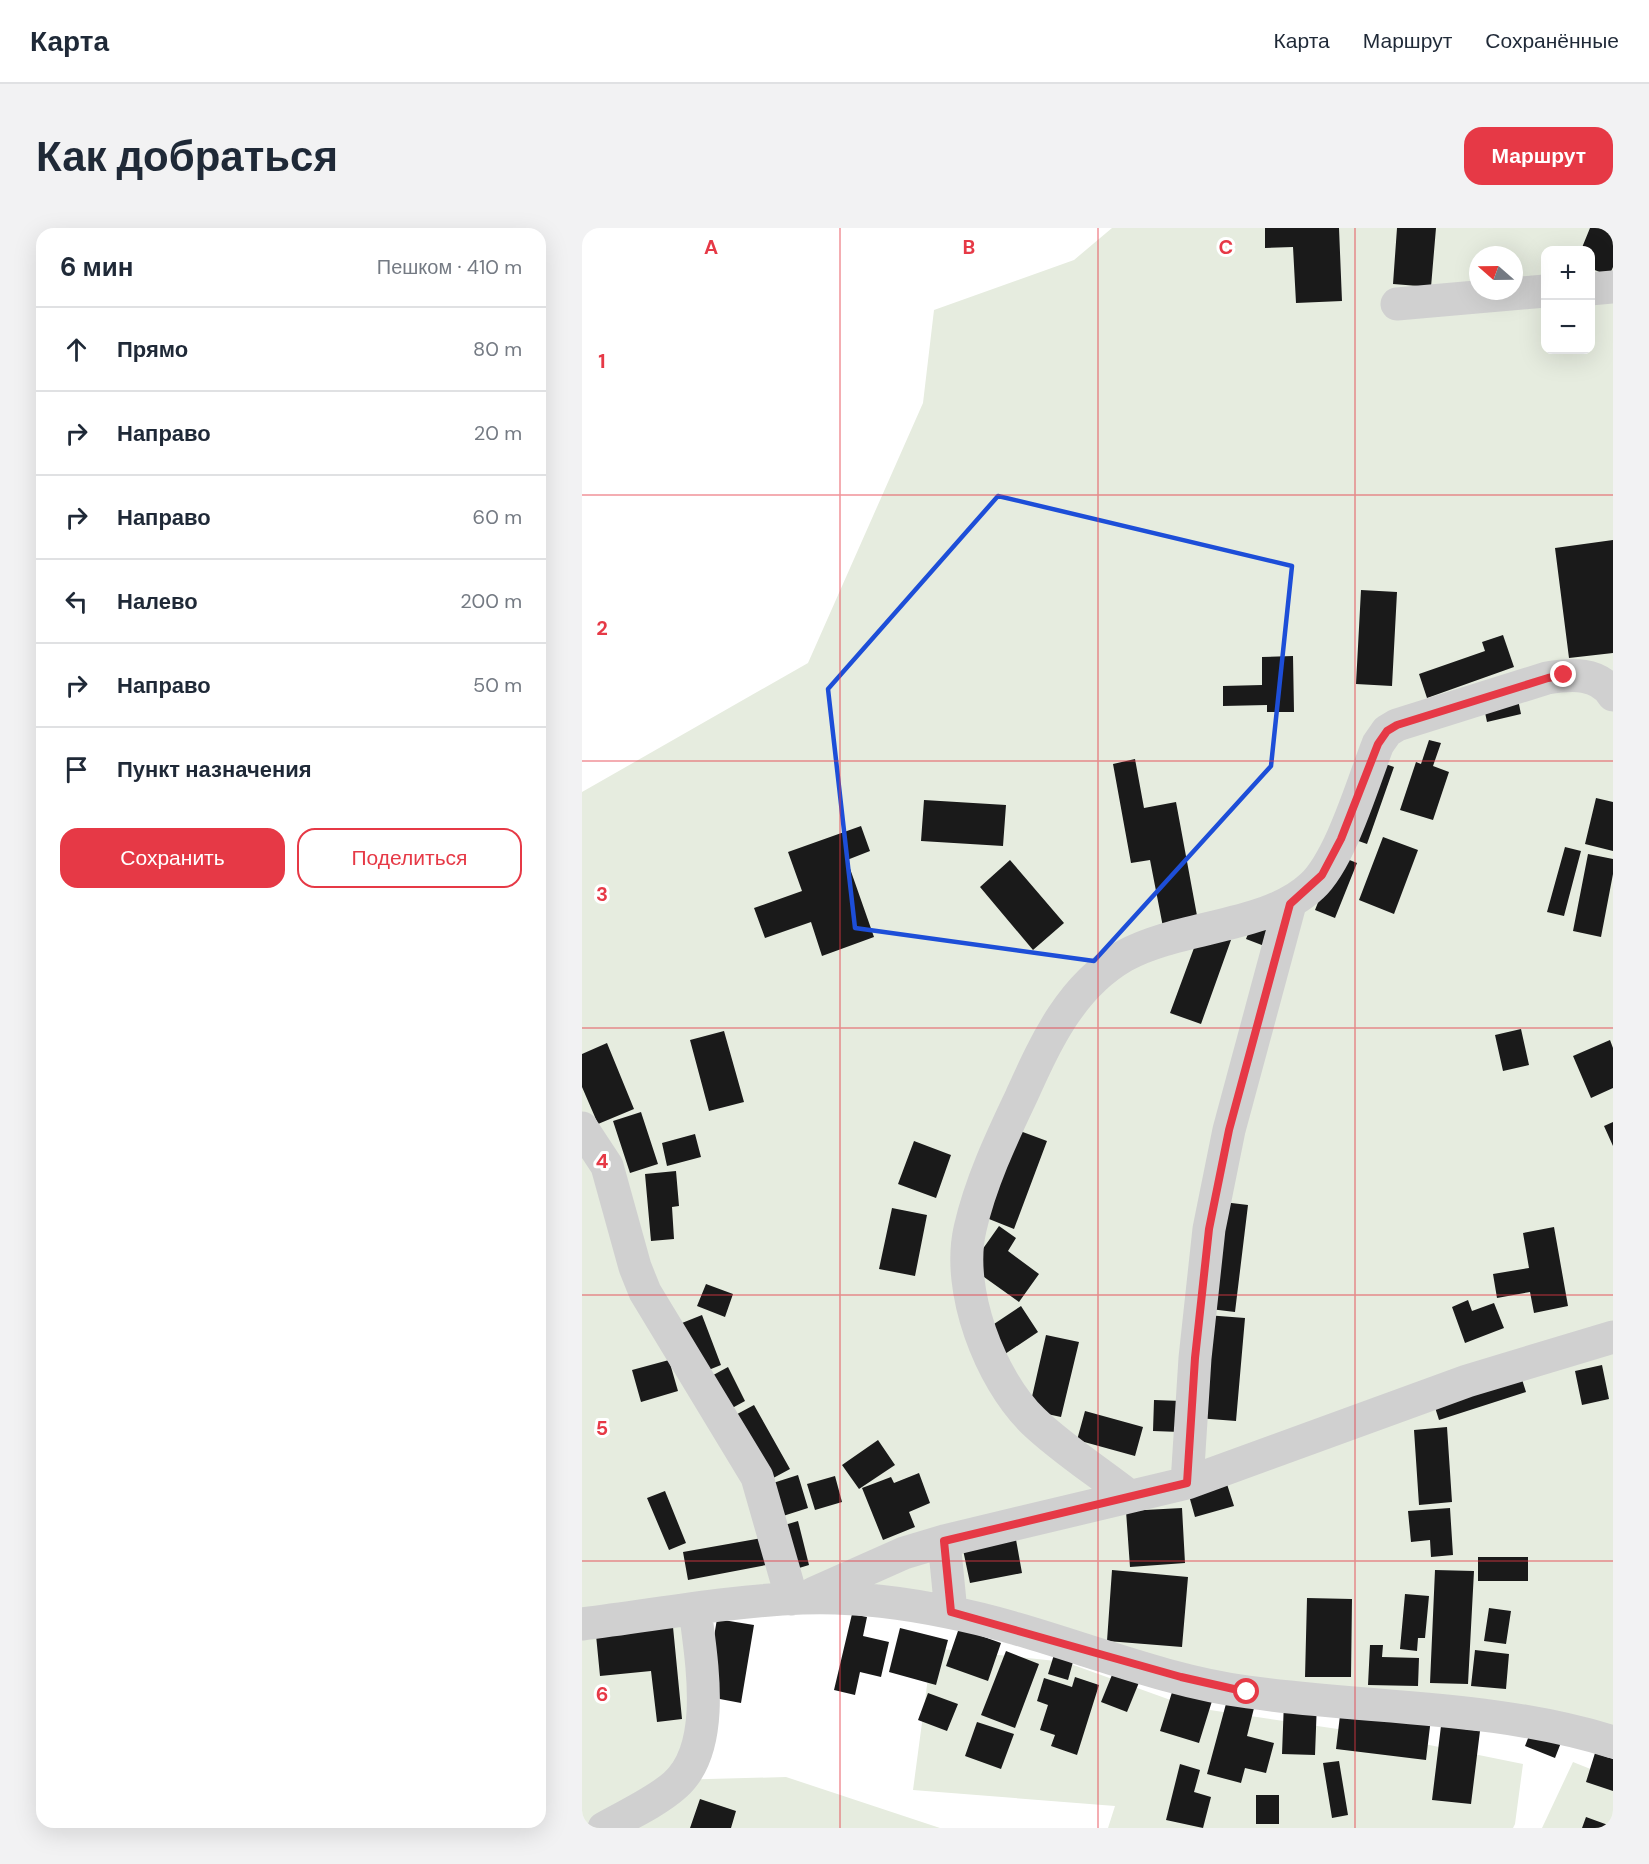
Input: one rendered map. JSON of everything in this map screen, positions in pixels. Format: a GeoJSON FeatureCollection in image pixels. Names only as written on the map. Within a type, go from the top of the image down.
{"type":"FeatureCollection","features":[{"type":"Feature","properties":{"kind":"street"},"geometry":{"type":"LineString","coordinates":[[1595,289],[1613,287]]}},
{"type":"Feature","properties":{"kind":"street"},"geometry":{"type":"LineString","coordinates":[[1397,304],[1541,291]]}},
{"type":"Feature","properties":{"kind":"street"},"geometry":{"type":"LineString","coordinates":[[1128,1496],[1034,1421],[1002,1381],[980,1333],[969,1285],[967,1256],[969,1230],[997,1149],[1047,1041],[1074,1000],[1100,972],[1141,948],[1200,928],[1272,912],[1290,904],[1322,875],[1341,839],[1378,744],[1387,731],[1397,725],[1564,675],[1599,680],[1613,695]]}},
{"type":"Feature","properties":{"kind":"street"},"geometry":{"type":"LineString","coordinates":[[1187,1483],[1195,1358],[1209,1229],[1229,1130],[1290,904]]}},
{"type":"Feature","properties":{"kind":"street"},"geometry":{"type":"LineString","coordinates":[[582,1128],[607,1166],[635,1267],[650,1303],[756,1477],[797,1598]]}},
{"type":"Feature","properties":{"kind":"street"},"geometry":{"type":"LineString","coordinates":[[797,1598],[904,1553],[944,1541],[1187,1483],[1467,1381],[1613,1337]]}},
{"type":"Feature","properties":{"kind":"street"},"geometry":{"type":"LineString","coordinates":[[944,1541],[951,1612]]}},
{"type":"Feature","properties":{"kind":"street"},"geometry":{"type":"LineString","coordinates":[[582,1624],[797,1598],[863,1599],[951,1612],[1181,1677],[1247,1692],[1470,1712],[1548,1724],[1613,1742]]}},
{"type":"Feature","properties":{"kind":"street"},"geometry":{"type":"LineString","coordinates":[[604,1828],[674,1786],[692,1761],[702,1723],[701,1659],[695,1609]]}},
{"type":"Feature","properties":{"kind":"highlighted area"},"geometry":{"type":"Polygon","coordinates":[[[998,496],[1292,566],[1271,766],[1094,961],[855,928],[828,689],[998,496]]]}},
{"type":"Feature","properties":{"kind":"shaded area"},"geometry":{"type":"Polygon","coordinates":[[[1112,228],[1613,228],[1613,1735],[1257,1690],[890,1603],[684,1606],[691,1736],[671,1780],[786,1777],[940,1828],[582,1828],[582,792],[808,663],[923,403],[934,310],[1074,260],[1112,228]]]}},
{"type":"Feature","properties":{"kind":"shaded area"},"geometry":{"type":"Polygon","coordinates":[[[932,1648],[1065,1662],[1190,1707],[1385,1736],[1523,1764],[1515,1824],[1513,1828],[1108,1828],[1115,1806],[913,1790],[932,1648]]]}},
{"type":"Feature","properties":{"kind":"shaded area"},"geometry":{"type":"Polygon","coordinates":[[[1573,1762],[1613,1778],[1613,1828],[1542,1828],[1573,1762]]]}},
{"type":"Feature","properties":{"kind":"building"},"geometry":{"type":"Polygon","coordinates":[[[1265,228],[1339,228],[1342,301],[1296,303],[1293,247],[1265,248],[1265,228]]]}},
{"type":"Feature","properties":{"kind":"building"},"geometry":{"type":"Polygon","coordinates":[[[1397,228],[1436,228],[1431,287],[1393,284],[1397,228]]]}},
{"type":"Feature","properties":{"kind":"building"},"geometry":{"type":"Polygon","coordinates":[[[1590,228],[1613,228],[1613,267],[1609,276],[1595,270],[1595,246],[1583,246],[1590,228]]]}},
{"type":"Feature","properties":{"kind":"building"},"geometry":{"type":"Polygon","coordinates":[[[1613,540],[1613,653],[1569,658],[1555,548],[1613,540]]]}},
{"type":"Feature","properties":{"kind":"building"},"geometry":{"type":"Polygon","coordinates":[[[1361,590],[1397,592],[1392,686],[1356,684],[1361,590]]]}},
{"type":"Feature","properties":{"kind":"building"},"geometry":{"type":"Polygon","coordinates":[[[1503,635],[1514,667],[1427,698],[1419,674],[1485,651],[1482,642],[1503,635]]]}},
{"type":"Feature","properties":{"kind":"building"},"geometry":{"type":"Polygon","coordinates":[[[1293,656],[1294,712],[1267,712],[1267,705],[1223,706],[1223,686],[1262,685],[1262,657],[1293,656]]]}},
{"type":"Feature","properties":{"kind":"building"},"geometry":{"type":"Polygon","coordinates":[[[1516,690],[1521,714],[1487,722],[1482,698],[1516,690]]]}},
{"type":"Feature","properties":{"kind":"building"},"geometry":{"type":"Polygon","coordinates":[[[1429,740],[1441,743],[1433,766],[1449,772],[1433,820],[1400,810],[1416,762],[1421,764],[1429,740]]]}},
{"type":"Feature","properties":{"kind":"building"},"geometry":{"type":"Polygon","coordinates":[[[1135,759],[1144,808],[1176,802],[1198,921],[1163,927],[1150,860],[1131,863],[1113,764],[1135,759]]]}},
{"type":"Feature","properties":{"kind":"building"},"geometry":{"type":"Polygon","coordinates":[[[1377,761],[1394,767],[1367,844],[1350,838],[1377,761]]]}},
{"type":"Feature","properties":{"kind":"building"},"geometry":{"type":"Polygon","coordinates":[[[1596,798],[1613,802],[1613,851],[1585,844],[1596,798]]]}},
{"type":"Feature","properties":{"kind":"building"},"geometry":{"type":"Polygon","coordinates":[[[924,800],[1006,805],[1003,846],[921,841],[924,800]]]}},
{"type":"Feature","properties":{"kind":"building"},"geometry":{"type":"Polygon","coordinates":[[[861,826],[870,851],[847,860],[874,937],[822,956],[811,922],[765,938],[754,908],[802,891],[788,852],[861,826]]]}},
{"type":"Feature","properties":{"kind":"building"},"geometry":{"type":"Polygon","coordinates":[[[1383,837],[1418,850],[1394,914],[1359,900],[1383,837]]]}},
{"type":"Feature","properties":{"kind":"building"},"geometry":{"type":"Polygon","coordinates":[[[1565,847],[1581,851],[1564,916],[1547,912],[1565,847]]]}},
{"type":"Feature","properties":{"kind":"building"},"geometry":{"type":"Polygon","coordinates":[[[1588,854],[1613,859],[1613,874],[1601,937],[1573,931],[1588,854]]]}},
{"type":"Feature","properties":{"kind":"building"},"geometry":{"type":"Polygon","coordinates":[[[1337,855],[1357,863],[1335,918],[1315,910],[1337,855]]]}},
{"type":"Feature","properties":{"kind":"building"},"geometry":{"type":"Polygon","coordinates":[[[1010,860],[1064,923],[1033,950],[980,887],[1010,860]]]}},
{"type":"Feature","properties":{"kind":"building"},"geometry":{"type":"Polygon","coordinates":[[[1255,916],[1276,924],[1267,947],[1246,939],[1255,916]]]}},
{"type":"Feature","properties":{"kind":"building"},"geometry":{"type":"Polygon","coordinates":[[[1201,929],[1231,940],[1201,1024],[1170,1013],[1201,929]]]}},
{"type":"Feature","properties":{"kind":"building"},"geometry":{"type":"Polygon","coordinates":[[[1521,1029],[1529,1065],[1503,1071],[1495,1035],[1521,1029]]]}},
{"type":"Feature","properties":{"kind":"building"},"geometry":{"type":"Polygon","coordinates":[[[724,1031],[744,1102],[709,1111],[690,1040],[724,1031]]]}},
{"type":"Feature","properties":{"kind":"building"},"geometry":{"type":"Polygon","coordinates":[[[1610,1040],[1613,1048],[1613,1088],[1591,1098],[1573,1056],[1610,1040]]]}},
{"type":"Feature","properties":{"kind":"building"},"geometry":{"type":"Polygon","coordinates":[[[607,1043],[634,1109],[598,1124],[582,1087],[582,1054],[607,1043]]]}},
{"type":"Feature","properties":{"kind":"building"},"geometry":{"type":"Polygon","coordinates":[[[641,1112],[658,1164],[630,1173],[613,1121],[641,1112]]]}},
{"type":"Feature","properties":{"kind":"building"},"geometry":{"type":"Polygon","coordinates":[[[1613,1122],[1613,1146],[1604,1126],[1613,1122]]]}},
{"type":"Feature","properties":{"kind":"building"},"geometry":{"type":"Polygon","coordinates":[[[1012,1128],[1047,1141],[1014,1229],[979,1215],[1012,1128]]]}},
{"type":"Feature","properties":{"kind":"building"},"geometry":{"type":"Polygon","coordinates":[[[695,1134],[701,1157],[667,1166],[662,1143],[695,1134]]]}},
{"type":"Feature","properties":{"kind":"building"},"geometry":{"type":"Polygon","coordinates":[[[914,1141],[951,1155],[936,1198],[898,1184],[914,1141]]]}},
{"type":"Feature","properties":{"kind":"building"},"geometry":{"type":"Polygon","coordinates":[[[676,1171],[679,1206],[672,1207],[674,1239],[651,1241],[645,1174],[676,1171]]]}},
{"type":"Feature","properties":{"kind":"building"},"geometry":{"type":"Polygon","coordinates":[[[1215,1201],[1248,1205],[1235,1312],[1202,1308],[1215,1201]]]}},
{"type":"Feature","properties":{"kind":"building"},"geometry":{"type":"Polygon","coordinates":[[[892,1208],[927,1215],[915,1276],[879,1269],[892,1208]]]}},
{"type":"Feature","properties":{"kind":"building"},"geometry":{"type":"Polygon","coordinates":[[[999,1226],[1016,1238],[1008,1251],[1039,1274],[1019,1302],[970,1267],[999,1226]]]}},
{"type":"Feature","properties":{"kind":"building"},"geometry":{"type":"Polygon","coordinates":[[[1554,1227],[1568,1306],[1534,1313],[1530,1292],[1497,1298],[1493,1274],[1529,1268],[1523,1233],[1554,1227]]]}},
{"type":"Feature","properties":{"kind":"building"},"geometry":{"type":"Polygon","coordinates":[[[706,1284],[733,1294],[725,1317],[697,1306],[706,1284]]]}},
{"type":"Feature","properties":{"kind":"building"},"geometry":{"type":"Polygon","coordinates":[[[1468,1300],[1472,1311],[1494,1303],[1504,1328],[1465,1343],[1452,1307],[1468,1300]]]}},
{"type":"Feature","properties":{"kind":"building"},"geometry":{"type":"Polygon","coordinates":[[[1021,1306],[1038,1332],[999,1358],[982,1332],[1021,1306]]]}},
{"type":"Feature","properties":{"kind":"building"},"geometry":{"type":"Polygon","coordinates":[[[702,1315],[721,1365],[701,1373],[682,1323],[702,1315]]]}},
{"type":"Feature","properties":{"kind":"building"},"geometry":{"type":"Polygon","coordinates":[[[1206,1315],[1245,1318],[1236,1421],[1197,1418],[1206,1315]]]}},
{"type":"Feature","properties":{"kind":"building"},"geometry":{"type":"Polygon","coordinates":[[[1046,1335],[1079,1342],[1061,1417],[1029,1410],[1046,1335]]]}},
{"type":"Feature","properties":{"kind":"building"},"geometry":{"type":"Polygon","coordinates":[[[669,1360],[678,1391],[641,1402],[632,1370],[669,1360]]]}},
{"type":"Feature","properties":{"kind":"building"},"geometry":{"type":"Polygon","coordinates":[[[1602,1365],[1609,1399],[1582,1405],[1575,1371],[1602,1365]]]}},
{"type":"Feature","properties":{"kind":"building"},"geometry":{"type":"Polygon","coordinates":[[[728,1367],[745,1401],[723,1413],[706,1379],[728,1367]]]}},
{"type":"Feature","properties":{"kind":"building"},"geometry":{"type":"Polygon","coordinates":[[[1519,1370],[1526,1392],[1439,1420],[1432,1398],[1519,1370]]]}},
{"type":"Feature","properties":{"kind":"building"},"geometry":{"type":"Polygon","coordinates":[[[1154,1400],[1182,1401],[1180,1432],[1153,1431],[1154,1400]]]}},
{"type":"Feature","properties":{"kind":"building"},"geometry":{"type":"Polygon","coordinates":[[[754,1405],[790,1469],[764,1483],[728,1419],[754,1405]]]}},
{"type":"Feature","properties":{"kind":"building"},"geometry":{"type":"Polygon","coordinates":[[[1085,1411],[1143,1427],[1135,1456],[1077,1440],[1085,1411]]]}},
{"type":"Feature","properties":{"kind":"building"},"geometry":{"type":"Polygon","coordinates":[[[1447,1427],[1452,1502],[1419,1505],[1414,1430],[1447,1427]]]}},
{"type":"Feature","properties":{"kind":"building"},"geometry":{"type":"Polygon","coordinates":[[[878,1440],[895,1465],[859,1489],[842,1465],[878,1440]]]}},
{"type":"Feature","properties":{"kind":"building"},"geometry":{"type":"Polygon","coordinates":[[[919,1473],[930,1503],[909,1512],[915,1527],[883,1540],[862,1488],[891,1477],[894,1483],[919,1473]]]}},
{"type":"Feature","properties":{"kind":"building"},"geometry":{"type":"Polygon","coordinates":[[[798,1475],[808,1508],[783,1516],[773,1483],[798,1475]]]}},
{"type":"Feature","properties":{"kind":"building"},"geometry":{"type":"Polygon","coordinates":[[[835,1476],[842,1502],[815,1510],[807,1484],[835,1476]]]}},
{"type":"Feature","properties":{"kind":"building"},"geometry":{"type":"Polygon","coordinates":[[[1226,1481],[1234,1506],[1195,1517],[1188,1492],[1226,1481]]]}},
{"type":"Feature","properties":{"kind":"building"},"geometry":{"type":"Polygon","coordinates":[[[665,1491],[686,1543],[669,1550],[647,1498],[665,1491]]]}},
{"type":"Feature","properties":{"kind":"building"},"geometry":{"type":"Polygon","coordinates":[[[1182,1508],[1185,1563],[1130,1567],[1126,1511],[1182,1508]]]}},
{"type":"Feature","properties":{"kind":"building"},"geometry":{"type":"Polygon","coordinates":[[[1450,1508],[1453,1555],[1431,1557],[1430,1540],[1411,1542],[1408,1511],[1450,1508]]]}},
{"type":"Feature","properties":{"kind":"building"},"geometry":{"type":"Polygon","coordinates":[[[798,1521],[809,1565],[789,1571],[778,1527],[798,1521]]]}},
{"type":"Feature","properties":{"kind":"building"},"geometry":{"type":"Polygon","coordinates":[[[1015,1534],[1022,1573],[970,1583],[962,1545],[1015,1534]]]}},
{"type":"Feature","properties":{"kind":"building"},"geometry":{"type":"Polygon","coordinates":[[[762,1538],[766,1565],[688,1580],[683,1552],[762,1538]]]}},
{"type":"Feature","properties":{"kind":"building"},"geometry":{"type":"Polygon","coordinates":[[[1478,1557],[1528,1557],[1528,1581],[1478,1581],[1478,1557]]]}},
{"type":"Feature","properties":{"kind":"building"},"geometry":{"type":"Polygon","coordinates":[[[1112,1570],[1188,1577],[1182,1647],[1107,1641],[1112,1570]]]}},
{"type":"Feature","properties":{"kind":"building"},"geometry":{"type":"Polygon","coordinates":[[[1435,1570],[1474,1571],[1468,1684],[1430,1683],[1435,1570]]]}},
{"type":"Feature","properties":{"kind":"building"},"geometry":{"type":"Polygon","coordinates":[[[1405,1594],[1429,1596],[1425,1638],[1418,1638],[1417,1651],[1400,1649],[1405,1594]]]}},
{"type":"Feature","properties":{"kind":"building"},"geometry":{"type":"Polygon","coordinates":[[[1307,1598],[1352,1599],[1351,1677],[1305,1677],[1307,1598]]]}},
{"type":"Feature","properties":{"kind":"building"},"geometry":{"type":"Polygon","coordinates":[[[1489,1608],[1511,1611],[1506,1644],[1484,1641],[1489,1608]]]}},
{"type":"Feature","properties":{"kind":"building"},"geometry":{"type":"Polygon","coordinates":[[[852,1614],[867,1617],[863,1636],[889,1642],[881,1677],[860,1672],[855,1695],[834,1690],[852,1614]]]}},
{"type":"Feature","properties":{"kind":"building"},"geometry":{"type":"Polygon","coordinates":[[[717,1619],[754,1625],[741,1703],[704,1696],[717,1619]]]}},
{"type":"Feature","properties":{"kind":"building"},"geometry":{"type":"Polygon","coordinates":[[[673,1627],[682,1719],[657,1722],[651,1671],[600,1676],[596,1635],[673,1627]]]}},
{"type":"Feature","properties":{"kind":"building"},"geometry":{"type":"Polygon","coordinates":[[[900,1628],[948,1640],[936,1685],[889,1672],[900,1628]]]}},
{"type":"Feature","properties":{"kind":"building"},"geometry":{"type":"Polygon","coordinates":[[[959,1628],[1001,1643],[988,1681],[946,1666],[959,1628]]]}},
{"type":"Feature","properties":{"kind":"building"},"geometry":{"type":"Polygon","coordinates":[[[1057,1645],[1076,1651],[1068,1680],[1048,1674],[1057,1645]]]}},
{"type":"Feature","properties":{"kind":"building"},"geometry":{"type":"Polygon","coordinates":[[[1370,1645],[1383,1645],[1382,1657],[1419,1658],[1418,1686],[1368,1685],[1370,1645]]]}},
{"type":"Feature","properties":{"kind":"building"},"geometry":{"type":"Polygon","coordinates":[[[1475,1650],[1509,1654],[1506,1689],[1471,1686],[1475,1650]]]}},
{"type":"Feature","properties":{"kind":"building"},"geometry":{"type":"Polygon","coordinates":[[[1006,1651],[1039,1664],[1015,1728],[981,1715],[1006,1651]]]}},
{"type":"Feature","properties":{"kind":"building"},"geometry":{"type":"Polygon","coordinates":[[[1114,1670],[1140,1680],[1127,1712],[1101,1702],[1114,1670]]]}},
{"type":"Feature","properties":{"kind":"building"},"geometry":{"type":"Polygon","coordinates":[[[1075,1677],[1099,1685],[1077,1755],[1051,1746],[1055,1735],[1040,1730],[1048,1705],[1037,1701],[1044,1678],[1072,1687],[1075,1677]]]}},
{"type":"Feature","properties":{"kind":"building"},"geometry":{"type":"Polygon","coordinates":[[[1173,1689],[1212,1701],[1199,1743],[1160,1731],[1173,1689]]]}},
{"type":"Feature","properties":{"kind":"building"},"geometry":{"type":"Polygon","coordinates":[[[1230,1689],[1257,1696],[1247,1736],[1274,1743],[1266,1773],[1245,1768],[1241,1783],[1207,1774],[1230,1689]]]}},
{"type":"Feature","properties":{"kind":"building"},"geometry":{"type":"Polygon","coordinates":[[[928,1693],[958,1704],[947,1731],[918,1720],[928,1693]]]}},
{"type":"Feature","properties":{"kind":"building"},"geometry":{"type":"Polygon","coordinates":[[[1284,1701],[1317,1702],[1315,1755],[1282,1754],[1284,1701]]]}},
{"type":"Feature","properties":{"kind":"building"},"geometry":{"type":"Polygon","coordinates":[[[1341,1707],[1431,1718],[1426,1760],[1336,1749],[1341,1707]]]}},
{"type":"Feature","properties":{"kind":"building"},"geometry":{"type":"Polygon","coordinates":[[[977,1722],[1014,1734],[1001,1769],[965,1756],[977,1722]]]}},
{"type":"Feature","properties":{"kind":"building"},"geometry":{"type":"Polygon","coordinates":[[[1441,1726],[1480,1731],[1471,1804],[1432,1800],[1441,1726]]]}},
{"type":"Feature","properties":{"kind":"building"},"geometry":{"type":"Polygon","coordinates":[[[1532,1728],[1562,1740],[1555,1758],[1525,1746],[1532,1728]]]}},
{"type":"Feature","properties":{"kind":"building"},"geometry":{"type":"Polygon","coordinates":[[[1595,1753],[1613,1759],[1613,1791],[1586,1782],[1595,1753]]]}},
{"type":"Feature","properties":{"kind":"building"},"geometry":{"type":"Polygon","coordinates":[[[1339,1761],[1348,1815],[1332,1818],[1323,1763],[1339,1761]]]}},
{"type":"Feature","properties":{"kind":"building"},"geometry":{"type":"Polygon","coordinates":[[[1180,1764],[1200,1770],[1194,1792],[1211,1797],[1203,1828],[1166,1820],[1180,1764]]]}},
{"type":"Feature","properties":{"kind":"building"},"geometry":{"type":"Polygon","coordinates":[[[1256,1795],[1279,1795],[1279,1824],[1256,1824],[1256,1795]]]}},
{"type":"Feature","properties":{"kind":"building"},"geometry":{"type":"Polygon","coordinates":[[[700,1799],[736,1811],[731,1828],[690,1828],[700,1799]]]}},
{"type":"Feature","properties":{"kind":"building"},"geometry":{"type":"Polygon","coordinates":[[[1586,1817],[1608,1825],[1607,1828],[1582,1828],[1586,1817]]]}},
{"type":"Feature","properties":{"kind":"route"},"geometry":{"type":"LineString","coordinates":[[1247,1692],[1181,1677],[951,1612],[944,1541],[1187,1483],[1195,1358],[1209,1229],[1229,1130],[1290,904],[1304,894],[1322,875],[1341,839],[1378,744],[1387,731],[1397,725],[1432,713],[1564,675]]}}]}
